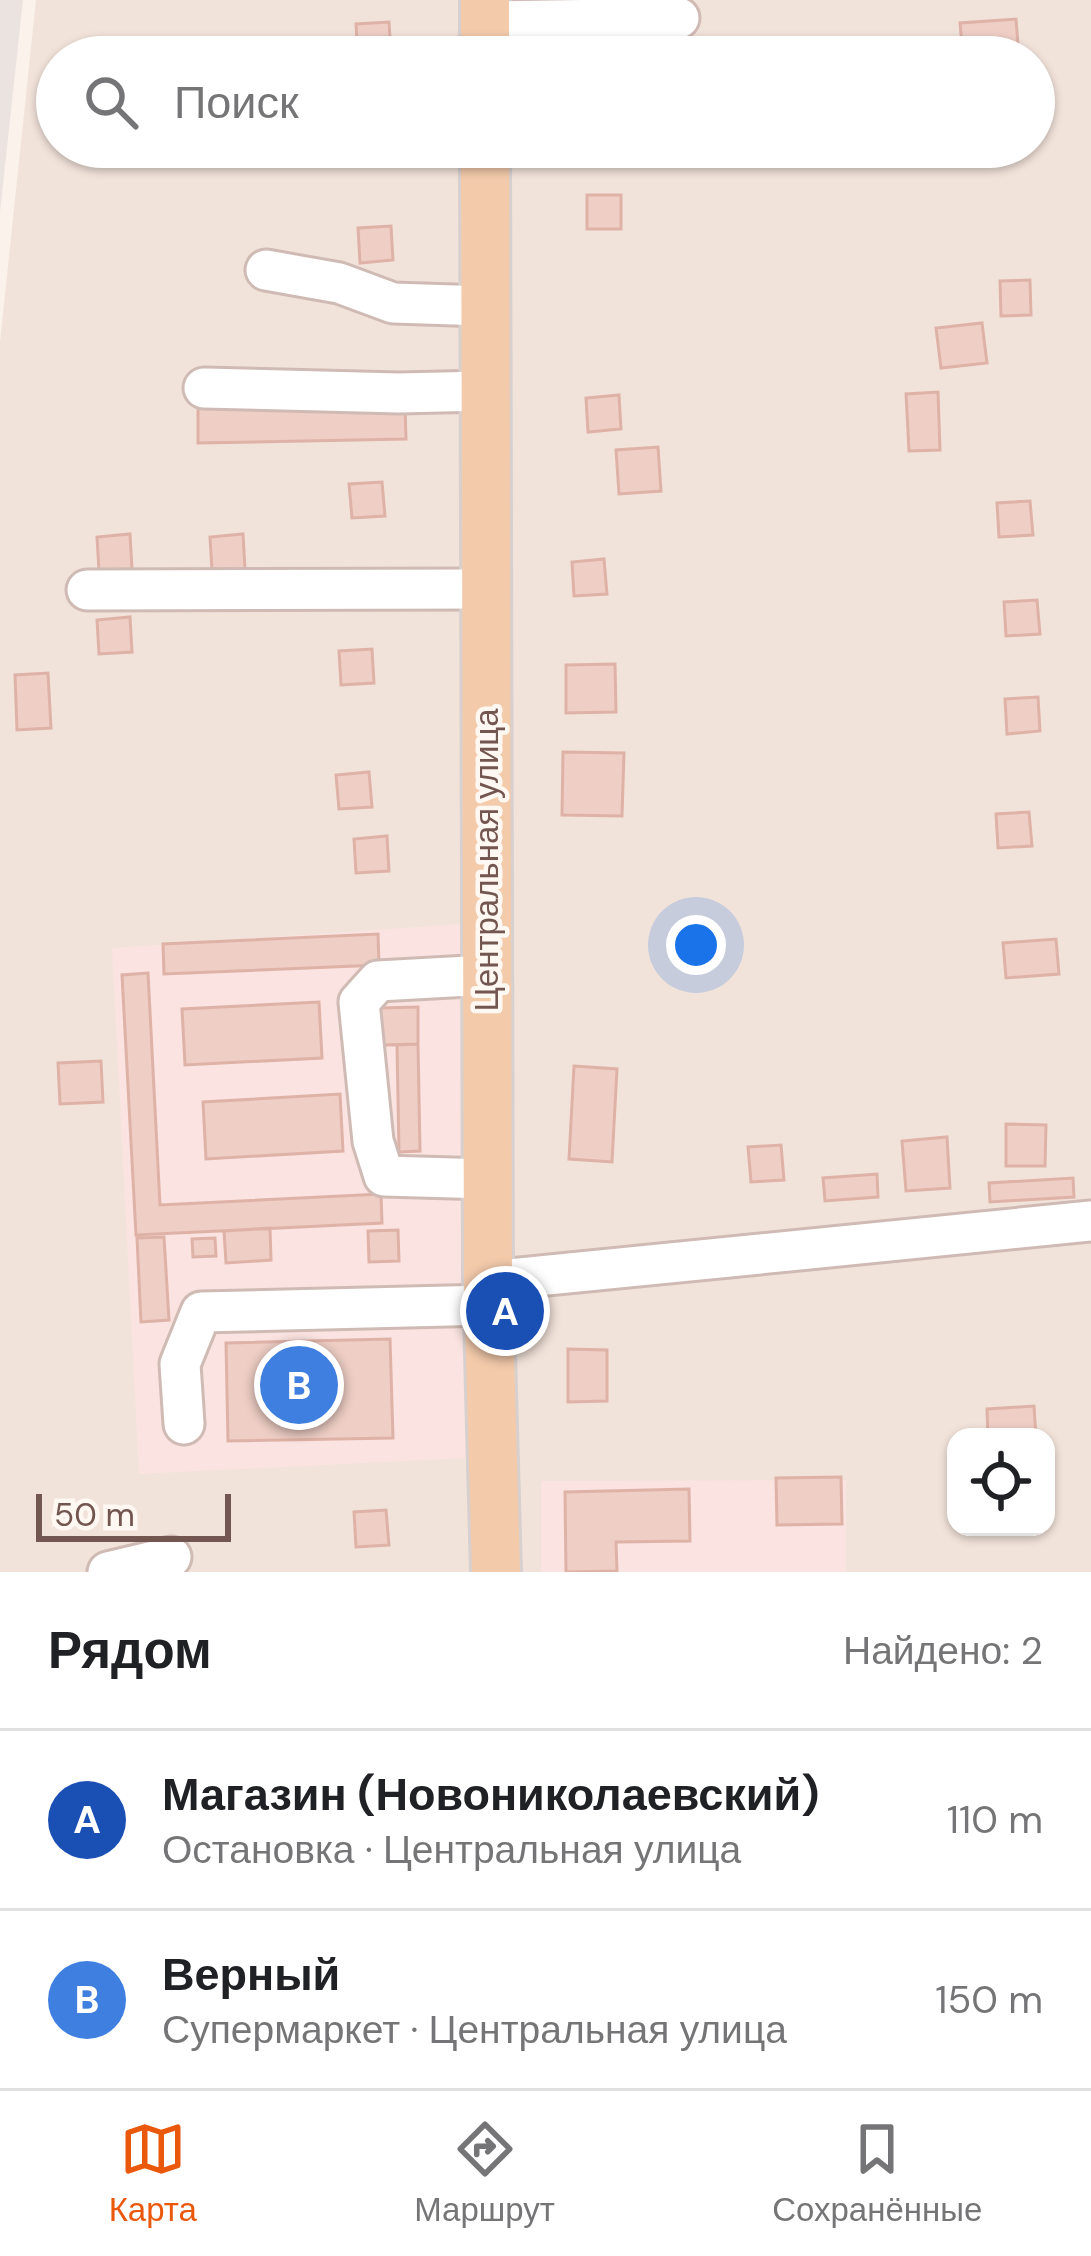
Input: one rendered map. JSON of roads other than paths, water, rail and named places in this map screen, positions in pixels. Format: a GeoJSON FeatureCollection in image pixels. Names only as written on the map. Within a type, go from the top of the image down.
{"type":"FeatureCollection","features":[{"type":"Feature","properties":{"kind":"main road","name":"Центральная улица"},"geometry":{"type":"LineString","coordinates":[[485,168],[488,1178],[496,1572]]}},
{"type":"Feature","properties":{"kind":"street"},"geometry":{"type":"LineString","coordinates":[[485,26],[679,18]]}},
{"type":"Feature","properties":{"kind":"street"},"geometry":{"type":"LineString","coordinates":[[266,270],[340,283],[393,303],[485,306]]}},
{"type":"Feature","properties":{"kind":"street"},"geometry":{"type":"LineString","coordinates":[[204,388],[485,392]]}},
{"type":"Feature","properties":{"kind":"street"},"geometry":{"type":"LineString","coordinates":[[87,590],[485,589]]}},
{"type":"Feature","properties":{"kind":"street"},"geometry":{"type":"LineString","coordinates":[[487,975],[378,981],[359,1002],[373,1142],[384,1176],[488,1178]]}},
{"type":"Feature","properties":{"kind":"street"},"geometry":{"type":"LineString","coordinates":[[184,1424],[180,1364],[201,1312],[489,1293],[1091,1221]]}},
{"type":"Feature","properties":{"kind":"street"},"geometry":{"type":"LineString","coordinates":[[109,1572],[171,1557]]}},
{"type":"Feature","properties":{"kind":"place","name":"Магазин (Новониколаевский)"},"geometry":{"type":"Point","coordinates":[505,1311]}},
{"type":"Feature","properties":{"kind":"place","name":"Верный"},"geometry":{"type":"Point","coordinates":[299,1385]}}]}
